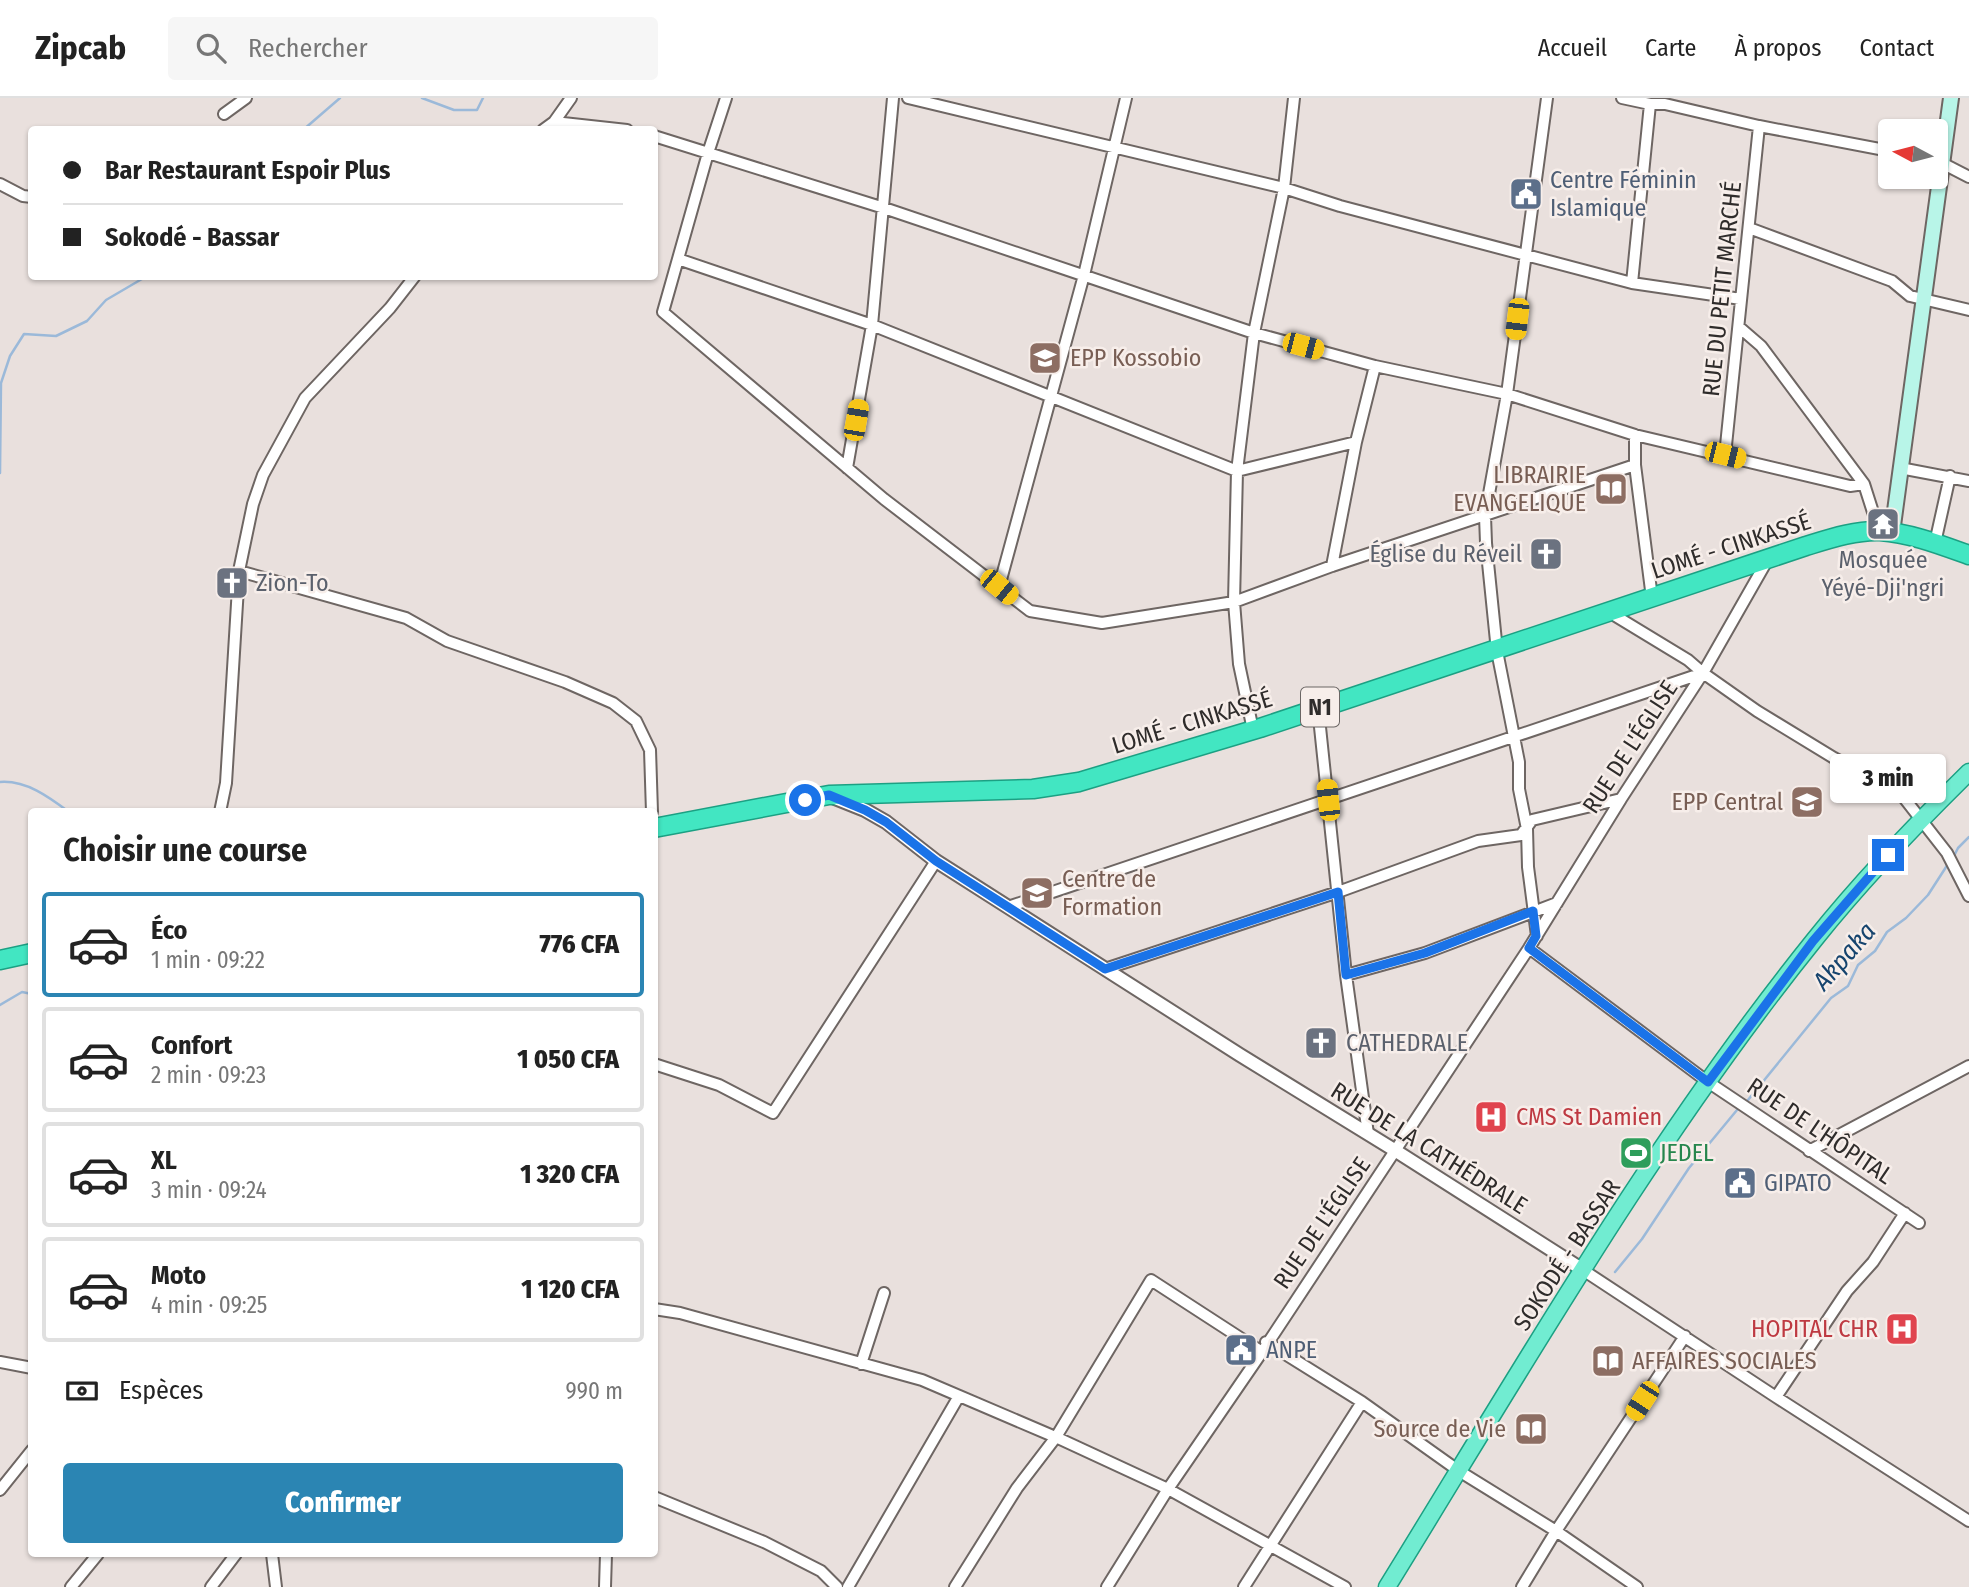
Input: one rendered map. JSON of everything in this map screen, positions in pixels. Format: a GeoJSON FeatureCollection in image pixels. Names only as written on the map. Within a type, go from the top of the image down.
{"type":"FeatureCollection","features":[{"type":"Feature","properties":{"kind":"highway","name":"LOMÉ - CINKASSÉ"},"geometry":{"type":"LineString","coordinates":[[658,827],[829,795],[1058,786],[1132,768],[1497,651],[1832,539],[1886,532],[1935,543],[1969,555]]}},
{"type":"Feature","properties":{"kind":"highway"},"geometry":{"type":"LineString","coordinates":[[0,960],[28,954]]}},
{"type":"Feature","properties":{"kind":"main road"},"geometry":{"type":"LineString","coordinates":[[1947,119],[1951,98]]}},
{"type":"Feature","properties":{"kind":"main road"},"geometry":{"type":"LineString","coordinates":[[1886,532],[1899,468],[1936,189]]}},
{"type":"Feature","properties":{"kind":"main road","name":"SOKODÉ - BASSAR"},"geometry":{"type":"LineString","coordinates":[[1387,1587],[1583,1270],[1708,1082],[1813,941],[1871,872],[1969,772]]}},
{"type":"Feature","properties":{"kind":"street"},"geometry":{"type":"LineString","coordinates":[[224,114],[246,98]]}},
{"type":"Feature","properties":{"kind":"street"},"geometry":{"type":"LineString","coordinates":[[548,126],[571,98]]}},
{"type":"Feature","properties":{"kind":"street"},"geometry":{"type":"LineString","coordinates":[[726,98],[663,312],[884,499],[1030,611],[1102,623],[1234,602],[1332,566],[1634,466]]}},
{"type":"Feature","properties":{"kind":"street"},"geometry":{"type":"LineString","coordinates":[[847,468],[872,326],[893,98]]}},
{"type":"Feature","properties":{"kind":"street"},"geometry":{"type":"LineString","coordinates":[[908,98],[1284,188],[1340,206],[1632,283],[1741,299]]}},
{"type":"Feature","properties":{"kind":"street"},"geometry":{"type":"LineString","coordinates":[[999,587],[1084,275],[1126,98]]}},
{"type":"Feature","properties":{"kind":"street"},"geometry":{"type":"LineString","coordinates":[[1253,730],[1239,664],[1234,602],[1237,471],[1254,333],[1284,188],[1294,98]]}},
{"type":"Feature","properties":{"kind":"street"},"geometry":{"type":"LineString","coordinates":[[1536,936],[1528,867],[1527,829],[1519,789],[1519,762],[1497,651],[1485,516],[1507,394],[1547,98]]}},
{"type":"Feature","properties":{"kind":"street"},"geometry":{"type":"LineString","coordinates":[[1622,98],[1650,104],[1666,101],[1759,126],[1878,150]]}},
{"type":"Feature","properties":{"kind":"street"},"geometry":{"type":"LineString","coordinates":[[1632,283],[1650,104]]}},
{"type":"Feature","properties":{"kind":"street"},"geometry":{"type":"LineString","coordinates":[[554,122],[590,126]]}},
{"type":"Feature","properties":{"kind":"street","name":"RUE DU PETIT MARCHÉ"},"geometry":{"type":"LineString","coordinates":[[1725,455],[1759,126]]}},
{"type":"Feature","properties":{"kind":"street"},"geometry":{"type":"LineString","coordinates":[[658,137],[884,208],[1254,333],[1375,366],[1507,394],[1635,435],[1850,486],[1864,484]]}},
{"type":"Feature","properties":{"kind":"street"},"geometry":{"type":"LineString","coordinates":[[1948,166],[1969,177]]}},
{"type":"Feature","properties":{"kind":"street"},"geometry":{"type":"LineString","coordinates":[[0,184],[28,197]]}},
{"type":"Feature","properties":{"kind":"street"},"geometry":{"type":"LineString","coordinates":[[1749,228],[1892,281],[1910,296],[1969,310]]}},
{"type":"Feature","properties":{"kind":"street"},"geometry":{"type":"LineString","coordinates":[[678,258],[872,326],[1237,471],[1356,442]]}},
{"type":"Feature","properties":{"kind":"street"},"geometry":{"type":"LineString","coordinates":[[221,808],[226,783],[239,571],[253,504],[263,475],[305,398],[390,308],[412,280]]}},
{"type":"Feature","properties":{"kind":"street"},"geometry":{"type":"LineString","coordinates":[[1739,327],[1761,346],[1864,484],[1886,532]]}},
{"type":"Feature","properties":{"kind":"street"},"geometry":{"type":"LineString","coordinates":[[1332,566],[1356,442],[1375,366]]}},
{"type":"Feature","properties":{"kind":"street"},"geometry":{"type":"LineString","coordinates":[[1635,435],[1634,466],[1652,598]]}},
{"type":"Feature","properties":{"kind":"street"},"geometry":{"type":"LineString","coordinates":[[1899,468],[1969,481]]}},
{"type":"Feature","properties":{"kind":"street"},"geometry":{"type":"LineString","coordinates":[[1935,543],[1950,476]]}},
{"type":"Feature","properties":{"kind":"street","name":"RUE DE L'ÉGLISE"},"geometry":{"type":"LineString","coordinates":[[1107,1587],[1168,1489],[1529,948],[1620,799],[1703,673],[1768,559]]}},
{"type":"Feature","properties":{"kind":"street"},"geometry":{"type":"LineString","coordinates":[[239,571],[406,618],[447,641],[565,682],[614,703],[636,721],[650,750],[652,808]]}},
{"type":"Feature","properties":{"kind":"street"},"geometry":{"type":"LineString","coordinates":[[1609,612],[1688,660],[1757,711],[1834,758],[1901,794],[1947,853],[1969,896]]}},
{"type":"Feature","properties":{"kind":"street"},"geometry":{"type":"LineString","coordinates":[[1008,907],[1703,673]]}},
{"type":"Feature","properties":{"kind":"street"},"geometry":{"type":"LineString","coordinates":[[1318,708],[1346,975],[1368,1134]]}},
{"type":"Feature","properties":{"kind":"street","name":"RUE DE LA CATHÉDRALE"},"geometry":{"type":"LineString","coordinates":[[829,795],[875,816],[936,861],[1583,1270],[1969,1521]]}},
{"type":"Feature","properties":{"kind":"street"},"geometry":{"type":"LineString","coordinates":[[1105,969],[1338,892],[1478,841],[1521,835],[1532,821],[1620,799]]}},
{"type":"Feature","properties":{"kind":"street"},"geometry":{"type":"LineString","coordinates":[[658,1065],[719,1085],[773,1114],[936,861]]}},
{"type":"Feature","properties":{"kind":"street"},"geometry":{"type":"LineString","coordinates":[[1956,869],[1969,866]]}},
{"type":"Feature","properties":{"kind":"street"},"geometry":{"type":"LineString","coordinates":[[1346,975],[1425,953],[1557,903]]}},
{"type":"Feature","properties":{"kind":"street","name":"RUE DE L'HÔPITAL"},"geometry":{"type":"LineString","coordinates":[[1529,948],[1708,1082],[1919,1223]]}},
{"type":"Feature","properties":{"kind":"street"},"geometry":{"type":"LineString","coordinates":[[1809,1151],[1969,1066]]}},
{"type":"Feature","properties":{"kind":"street"},"geometry":{"type":"LineString","coordinates":[[1776,1397],[1847,1291],[1873,1262],[1905,1213]]}},
{"type":"Feature","properties":{"kind":"street"},"geometry":{"type":"LineString","coordinates":[[955,1587],[1017,1488],[1056,1437],[1151,1280],[1362,1402],[1459,1471],[1556,1531],[1637,1587]]}},
{"type":"Feature","properties":{"kind":"street"},"geometry":{"type":"LineString","coordinates":[[861,1364],[884,1293]]}},
{"type":"Feature","properties":{"kind":"street"},"geometry":{"type":"LineString","coordinates":[[658,1310],[680,1313],[922,1380],[1056,1437],[1168,1489],[1345,1587]]}},
{"type":"Feature","properties":{"kind":"street"},"geometry":{"type":"LineString","coordinates":[[1522,1587],[1685,1336]]}},
{"type":"Feature","properties":{"kind":"street"},"geometry":{"type":"LineString","coordinates":[[0,1362],[28,1367]]}},
{"type":"Feature","properties":{"kind":"street"},"geometry":{"type":"LineString","coordinates":[[848,1587],[959,1396]]}},
{"type":"Feature","properties":{"kind":"street"},"geometry":{"type":"LineString","coordinates":[[1244,1587],[1362,1402]]}},
{"type":"Feature","properties":{"kind":"street"},"geometry":{"type":"LineString","coordinates":[[0,1490],[28,1455]]}},
{"type":"Feature","properties":{"kind":"street"},"geometry":{"type":"LineString","coordinates":[[658,1499],[764,1542],[821,1571],[837,1587]]}},
{"type":"Feature","properties":{"kind":"street"},"geometry":{"type":"LineString","coordinates":[[72,1587],[96,1557]]}},
{"type":"Feature","properties":{"kind":"street"},"geometry":{"type":"LineString","coordinates":[[211,1587],[234,1557]]}},
{"type":"Feature","properties":{"kind":"street"},"geometry":{"type":"LineString","coordinates":[[272,1557],[276,1587]]}},
{"type":"Feature","properties":{"kind":"street"},"geometry":{"type":"LineString","coordinates":[[605,1587],[606,1557]]}},
{"type":"Feature","properties":{"kind":"waterway"},"geometry":{"type":"LineString","coordinates":[[308,126],[340,98]]}},
{"type":"Feature","properties":{"kind":"waterway"},"geometry":{"type":"LineString","coordinates":[[422,98],[454,110],[477,110],[483,98]]}},
{"type":"Feature","properties":{"kind":"waterway"},"geometry":{"type":"LineString","coordinates":[[0,473],[1,383],[10,356],[24,334],[56,336],[87,321],[106,300],[140,280]]}},
{"type":"Feature","properties":{"kind":"waterway"},"geometry":{"type":"LineString","coordinates":[[0,782],[28,787],[63,808]]}},
{"type":"Feature","properties":{"kind":"waterway","name":"Akpaka"},"geometry":{"type":"LineString","coordinates":[[1954,856],[1969,837]]}},
{"type":"Feature","properties":{"kind":"waterway","name":"Akpaka"},"geometry":{"type":"LineString","coordinates":[[1748,1100],[1831,998],[1848,986],[1858,965],[1875,951],[1887,932],[1906,918],[1928,895],[1948,864]]}},
{"type":"Feature","properties":{"kind":"waterway"},"geometry":{"type":"LineString","coordinates":[[0,1005],[22,992],[28,993]]}},
{"type":"Feature","properties":{"kind":"waterway","name":"Akpaka"},"geometry":{"type":"LineString","coordinates":[[1615,1272],[1642,1239],[1689,1168],[1737,1110]]}},
{"type":"Feature","properties":{"kind":"place","name":"Centre Féminin Islamique"},"geometry":{"type":"Point","coordinates":[1526,194]}},
{"type":"Feature","properties":{"kind":"place","name":"EPP Kossobio"},"geometry":{"type":"Point","coordinates":[1045,358]}},
{"type":"Feature","properties":{"kind":"place","name":"LIBRAIRIE EVANGELIQUE"},"geometry":{"type":"Point","coordinates":[1611,489]}},
{"type":"Feature","properties":{"kind":"place","name":"Mosquée Yéyé-Dji'ngri"},"geometry":{"type":"Point","coordinates":[1883,524]}},
{"type":"Feature","properties":{"kind":"place","name":"Église du Réveil"},"geometry":{"type":"Point","coordinates":[1546,554]}},
{"type":"Feature","properties":{"kind":"place","name":"Zion-To"},"geometry":{"type":"Point","coordinates":[232,583]}},
{"type":"Feature","properties":{"kind":"place","name":"EPP Central"},"geometry":{"type":"Point","coordinates":[1807,802]}},
{"type":"Feature","properties":{"kind":"place","name":"Centre de Formation"},"geometry":{"type":"Point","coordinates":[1037,893]}},
{"type":"Feature","properties":{"kind":"place","name":"CATHEDRALE"},"geometry":{"type":"Point","coordinates":[1321,1043]}},
{"type":"Feature","properties":{"kind":"place","name":"CMS St Damien"},"geometry":{"type":"Point","coordinates":[1491,1117]}},
{"type":"Feature","properties":{"kind":"place","name":"JEDEL"},"geometry":{"type":"Point","coordinates":[1636,1153]}},
{"type":"Feature","properties":{"kind":"place","name":"GIPATO"},"geometry":{"type":"Point","coordinates":[1740,1183]}},
{"type":"Feature","properties":{"kind":"place","name":"HOPITAL CHR"},"geometry":{"type":"Point","coordinates":[1902,1329]}},
{"type":"Feature","properties":{"kind":"place","name":"ANPE"},"geometry":{"type":"Point","coordinates":[1241,1350]}},
{"type":"Feature","properties":{"kind":"place","name":"AFFAIRES SOCIALES"},"geometry":{"type":"Point","coordinates":[1608,1361]}},
{"type":"Feature","properties":{"kind":"place","name":"Source de Vie"},"geometry":{"type":"Point","coordinates":[1531,1429]}},
{"type":"Feature","properties":{"kind":"route"},"geometry":{"type":"LineString","coordinates":[[805,800],[829,795],[865,810],[886,822],[936,861],[1105,969],[1338,892],[1346,975],[1425,953],[1533,911],[1536,936],[1529,948],[1708,1082],[1813,941],[1888,855]]}}]}
